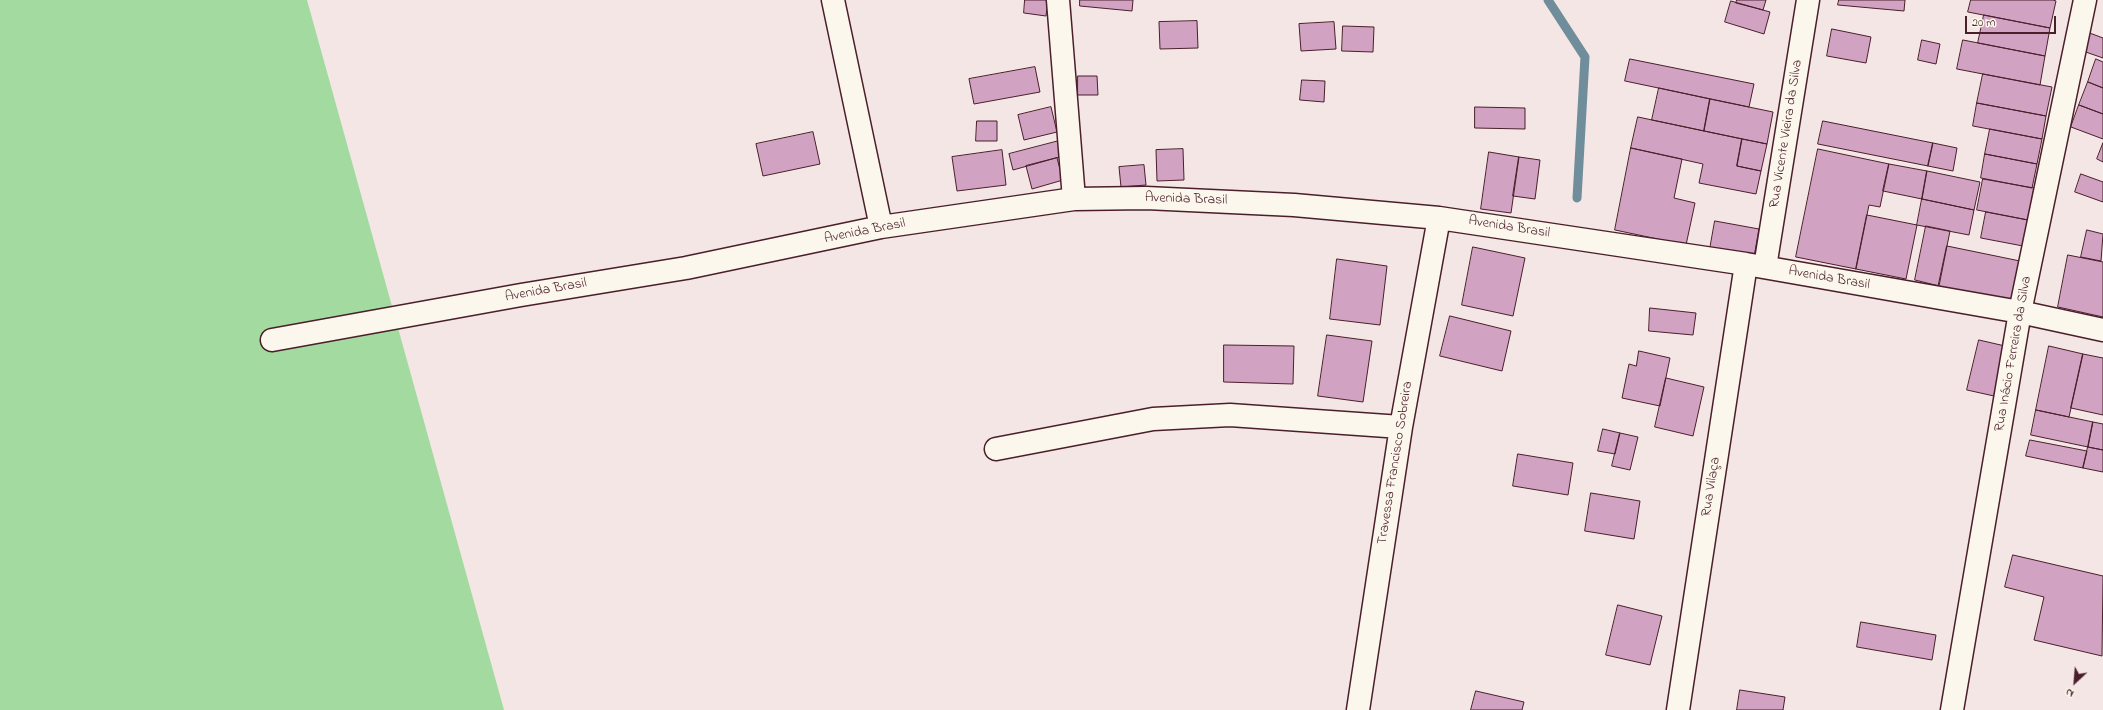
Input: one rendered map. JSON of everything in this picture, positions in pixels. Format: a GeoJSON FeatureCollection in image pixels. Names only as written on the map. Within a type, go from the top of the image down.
{"type":"FeatureCollection","features":[{"type":"Feature","properties":{"kind":"street"},"geometry":{"type":"LineString","coordinates":[[833,0],[881,228]]}},
{"type":"Feature","properties":{"kind":"street"},"geometry":{"type":"LineString","coordinates":[[1058,0],[1074,199]]}},
{"type":"Feature","properties":{"kind":"street","name":"Rua Vicente Vieira da Silva"},"geometry":{"type":"LineString","coordinates":[[1756,266],[1808,0]]}},
{"type":"Feature","properties":{"kind":"street","name":"Rua Inácio Ferreira da Silva"},"geometry":{"type":"LineString","coordinates":[[1952,710],[2020,312],[2085,0]]}},
{"type":"Feature","properties":{"kind":"street","name":"Avenida Brasil"},"geometry":{"type":"LineString","coordinates":[[272,340],[521,295],[686,268],[881,228],[1074,199],[1146,198],[1223,201],[1439,218],[1756,266],[2020,312],[2103,330]]}},
{"type":"Feature","properties":{"kind":"street","name":"Travessa Francisco Sobreira"},"geometry":{"type":"LineString","coordinates":[[1358,710],[1401,427],[1439,218]]}},
{"type":"Feature","properties":{"kind":"street","name":"Rua Vilaça"},"geometry":{"type":"LineString","coordinates":[[1678,710],[1756,266]]}},
{"type":"Feature","properties":{"kind":"street"},"geometry":{"type":"LineString","coordinates":[[996,448],[1153,419],[1230,415],[1401,427]]}},
{"type":"Feature","properties":{"kind":"green space"},"geometry":{"type":"Polygon","coordinates":[[[0,0],[307,0],[504,710],[0,710],[0,0]]]}},
{"type":"Feature","properties":{"kind":"building"},"geometry":{"type":"Polygon","coordinates":[[[1025,0],[1048,0],[1046,16],[1024,13],[1025,0]]]}},
{"type":"Feature","properties":{"kind":"building"},"geometry":{"type":"Polygon","coordinates":[[[1080,0],[1133,0],[1132,11],[1080,6],[1080,0]]]}},
{"type":"Feature","properties":{"kind":"building"},"geometry":{"type":"Polygon","coordinates":[[[1737,0],[1766,0],[1763,10],[1736,3],[1737,0]]]}},
{"type":"Feature","properties":{"kind":"building"},"geometry":{"type":"Polygon","coordinates":[[[1839,0],[1905,0],[1904,11],[1838,5],[1839,0]]]}},
{"type":"Feature","properties":{"kind":"building"},"geometry":{"type":"Polygon","coordinates":[[[1971,0],[2056,1],[2050,28],[1968,12],[1971,0]]]}},
{"type":"Feature","properties":{"kind":"building"},"geometry":{"type":"Polygon","coordinates":[[[1731,1],[1770,12],[1764,34],[1725,22],[1731,1]]]}},
{"type":"Feature","properties":{"kind":"building"},"geometry":{"type":"Polygon","coordinates":[[[1984,15],[2050,28],[2045,56],[1978,43],[1984,15]]]}},
{"type":"Feature","properties":{"kind":"building"},"geometry":{"type":"Polygon","coordinates":[[[1197,21],[1198,48],[1160,49],[1159,22],[1197,21]]]}},
{"type":"Feature","properties":{"kind":"building"},"geometry":{"type":"Polygon","coordinates":[[[1334,22],[1336,49],[1301,51],[1299,24],[1334,22]]]}},
{"type":"Feature","properties":{"kind":"building"},"geometry":{"type":"Polygon","coordinates":[[[1343,26],[1374,27],[1373,52],[1342,51],[1343,26]]]}},
{"type":"Feature","properties":{"kind":"building"},"geometry":{"type":"Polygon","coordinates":[[[1832,29],[1871,37],[1866,63],[1827,56],[1832,29]]]}},
{"type":"Feature","properties":{"kind":"building"},"geometry":{"type":"Polygon","coordinates":[[[2087,32],[2103,38],[2103,58],[2080,50],[2087,32]]]}},
{"type":"Feature","properties":{"kind":"building"},"geometry":{"type":"Polygon","coordinates":[[[1922,40],[1940,44],[1936,64],[1918,60],[1922,40]]]}},
{"type":"Feature","properties":{"kind":"building"},"geometry":{"type":"Polygon","coordinates":[[[1963,40],[2045,56],[2040,85],[1957,69],[1963,40]]]}},
{"type":"Feature","properties":{"kind":"building"},"geometry":{"type":"Polygon","coordinates":[[[1630,59],[1754,84],[1749,107],[1625,81],[1630,59]]]}},
{"type":"Feature","properties":{"kind":"building"},"geometry":{"type":"Polygon","coordinates":[[[2096,59],[2103,62],[2103,88],[2088,82],[2096,59]]]}},
{"type":"Feature","properties":{"kind":"building"},"geometry":{"type":"Polygon","coordinates":[[[1035,67],[1040,92],[974,104],[969,79],[1035,67]]]}},
{"type":"Feature","properties":{"kind":"building"},"geometry":{"type":"Polygon","coordinates":[[[1983,74],[2052,87],[2046,116],[1977,103],[1983,74]]]}},
{"type":"Feature","properties":{"kind":"building"},"geometry":{"type":"Polygon","coordinates":[[[1078,76],[1097,76],[1098,95],[1078,95],[1078,76]]]}},
{"type":"Feature","properties":{"kind":"building"},"geometry":{"type":"Polygon","coordinates":[[[1302,80],[1325,81],[1324,102],[1300,100],[1302,80]]]}},
{"type":"Feature","properties":{"kind":"building"},"geometry":{"type":"Polygon","coordinates":[[[2088,82],[2103,88],[2103,114],[2079,105],[2088,82]]]}},
{"type":"Feature","properties":{"kind":"building"},"geometry":{"type":"Polygon","coordinates":[[[1659,88],[1710,99],[1704,131],[1652,120],[1659,88]]]}},
{"type":"Feature","properties":{"kind":"building"},"geometry":{"type":"Polygon","coordinates":[[[1710,99],[1773,112],[1767,144],[1704,131],[1710,99]]]}},
{"type":"Feature","properties":{"kind":"building"},"geometry":{"type":"Polygon","coordinates":[[[1977,103],[2046,116],[2042,139],[1973,126],[1977,103]]]}},
{"type":"Feature","properties":{"kind":"building"},"geometry":{"type":"Polygon","coordinates":[[[2079,105],[2103,114],[2103,139],[2071,127],[2079,105]]]}},
{"type":"Feature","properties":{"kind":"building"},"geometry":{"type":"Polygon","coordinates":[[[1051,107],[1057,132],[1024,140],[1018,115],[1051,107]]]}},
{"type":"Feature","properties":{"kind":"building"},"geometry":{"type":"Polygon","coordinates":[[[1475,107],[1525,108],[1525,129],[1475,128],[1475,107]]]}},
{"type":"Feature","properties":{"kind":"building"},"geometry":{"type":"Polygon","coordinates":[[[1638,117],[1742,139],[1737,166],[1761,171],[1756,194],[1699,183],[1703,164],[1631,148],[1638,117]]]}},
{"type":"Feature","properties":{"kind":"building"},"geometry":{"type":"Polygon","coordinates":[[[977,121],[997,121],[997,141],[976,141],[977,121]]]}},
{"type":"Feature","properties":{"kind":"building"},"geometry":{"type":"Polygon","coordinates":[[[1823,121],[1933,143],[1928,166],[1818,144],[1823,121]]]}},
{"type":"Feature","properties":{"kind":"building"},"geometry":{"type":"Polygon","coordinates":[[[1990,129],[2042,139],[2037,164],[1985,154],[1990,129]]]}},
{"type":"Feature","properties":{"kind":"building"},"geometry":{"type":"Polygon","coordinates":[[[813,132],[820,164],[763,176],[756,144],[813,132]]]}},
{"type":"Feature","properties":{"kind":"building"},"geometry":{"type":"Polygon","coordinates":[[[1742,139],[1767,144],[1761,171],[1737,166],[1742,139]]]}},
{"type":"Feature","properties":{"kind":"building"},"geometry":{"type":"Polygon","coordinates":[[[1059,141],[1063,156],[1013,170],[1009,154],[1059,141]]]}},
{"type":"Feature","properties":{"kind":"building"},"geometry":{"type":"Polygon","coordinates":[[[1933,143],[1957,148],[1953,171],[1928,166],[1933,143]]]}},
{"type":"Feature","properties":{"kind":"building"},"geometry":{"type":"Polygon","coordinates":[[[2103,143],[2103,162],[2097,159],[2103,143]]]}},
{"type":"Feature","properties":{"kind":"building"},"geometry":{"type":"Polygon","coordinates":[[[1631,148],[1682,159],[1674,198],[1695,203],[1686,245],[1615,230],[1631,148]]]}},
{"type":"Feature","properties":{"kind":"building"},"geometry":{"type":"Polygon","coordinates":[[[1183,149],[1184,180],[1157,181],[1156,150],[1183,149]]]}},
{"type":"Feature","properties":{"kind":"building"},"geometry":{"type":"Polygon","coordinates":[[[1818,149],[1889,164],[1880,207],[1869,205],[1856,269],[1796,257],[1818,149]]]}},
{"type":"Feature","properties":{"kind":"building"},"geometry":{"type":"Polygon","coordinates":[[[1002,150],[1006,185],[957,191],[952,157],[1002,150]]]}},
{"type":"Feature","properties":{"kind":"building"},"geometry":{"type":"Polygon","coordinates":[[[1489,152],[1519,157],[1511,213],[1481,209],[1489,152]]]}},
{"type":"Feature","properties":{"kind":"building"},"geometry":{"type":"Polygon","coordinates":[[[1985,154],[2037,164],[2032,188],[1981,178],[1985,154]]]}},
{"type":"Feature","properties":{"kind":"building"},"geometry":{"type":"Polygon","coordinates":[[[1519,157],[1540,160],[1535,199],[1513,196],[1519,157]]]}},
{"type":"Feature","properties":{"kind":"building"},"geometry":{"type":"Polygon","coordinates":[[[1057,158],[1063,180],[1032,189],[1026,166],[1057,158]]]}},
{"type":"Feature","properties":{"kind":"building"},"geometry":{"type":"Polygon","coordinates":[[[1889,164],[1927,171],[1922,199],[1883,191],[1889,164]]]}},
{"type":"Feature","properties":{"kind":"building"},"geometry":{"type":"Polygon","coordinates":[[[1144,165],[1146,185],[1121,187],[1119,167],[1144,165]]]}},
{"type":"Feature","properties":{"kind":"building"},"geometry":{"type":"Polygon","coordinates":[[[1927,171],[1980,182],[1974,210],[1922,199],[1927,171]]]}},
{"type":"Feature","properties":{"kind":"building"},"geometry":{"type":"Polygon","coordinates":[[[2081,174],[2103,182],[2103,202],[2075,192],[2081,174]]]}},
{"type":"Feature","properties":{"kind":"building"},"geometry":{"type":"Polygon","coordinates":[[[1983,179],[2034,188],[2028,220],[1977,210],[1983,179]]]}},
{"type":"Feature","properties":{"kind":"building"},"geometry":{"type":"Polygon","coordinates":[[[1922,199],[1974,210],[1969,235],[1917,225],[1922,199]]]}},
{"type":"Feature","properties":{"kind":"building"},"geometry":{"type":"Polygon","coordinates":[[[1986,212],[2028,220],[2023,246],[1981,238],[1986,212]]]}},
{"type":"Feature","properties":{"kind":"building"},"geometry":{"type":"Polygon","coordinates":[[[1867,215],[1917,225],[1906,279],[1856,269],[1867,215]]]}},
{"type":"Feature","properties":{"kind":"building"},"geometry":{"type":"Polygon","coordinates":[[[1715,221],[1759,229],[1754,257],[1710,249],[1715,221]]]}},
{"type":"Feature","properties":{"kind":"building"},"geometry":{"type":"Polygon","coordinates":[[[1926,226],[1950,231],[1939,286],[1915,280],[1926,226]]]}},
{"type":"Feature","properties":{"kind":"building"},"geometry":{"type":"Polygon","coordinates":[[[2087,230],[2103,234],[2101,261],[2081,257],[2087,230]]]}},
{"type":"Feature","properties":{"kind":"building"},"geometry":{"type":"Polygon","coordinates":[[[1947,246],[2020,261],[2010,308],[1937,293],[1947,246]]]}},
{"type":"Feature","properties":{"kind":"building"},"geometry":{"type":"Polygon","coordinates":[[[1473,247],[1525,258],[1513,316],[1462,305],[1473,247]]]}},
{"type":"Feature","properties":{"kind":"building"},"geometry":{"type":"Polygon","coordinates":[[[2068,255],[2103,262],[2103,317],[2058,307],[2068,255]]]}},
{"type":"Feature","properties":{"kind":"building"},"geometry":{"type":"Polygon","coordinates":[[[1337,259],[1387,266],[1380,325],[1330,319],[1337,259]]]}},
{"type":"Feature","properties":{"kind":"building"},"geometry":{"type":"Polygon","coordinates":[[[1650,308],[1696,313],[1693,335],[1649,331],[1650,308]]]}},
{"type":"Feature","properties":{"kind":"building"},"geometry":{"type":"Polygon","coordinates":[[[1450,316],[1511,331],[1502,371],[1440,356],[1450,316]]]}},
{"type":"Feature","properties":{"kind":"building"},"geometry":{"type":"Polygon","coordinates":[[[1327,335],[1372,341],[1363,402],[1318,396],[1327,335]]]}},
{"type":"Feature","properties":{"kind":"building"},"geometry":{"type":"Polygon","coordinates":[[[1979,340],[2005,346],[1994,396],[1967,390],[1979,340]]]}},
{"type":"Feature","properties":{"kind":"building"},"geometry":{"type":"Polygon","coordinates":[[[1224,345],[1294,346],[1293,384],[1224,382],[1224,345]]]}},
{"type":"Feature","properties":{"kind":"building"},"geometry":{"type":"Polygon","coordinates":[[[2049,346],[2083,354],[2069,417],[2036,410],[2049,346]]]}},
{"type":"Feature","properties":{"kind":"building"},"geometry":{"type":"Polygon","coordinates":[[[1639,351],[1670,358],[1660,406],[1622,398],[1629,364],[1636,366],[1639,351]]]}},
{"type":"Feature","properties":{"kind":"building"},"geometry":{"type":"Polygon","coordinates":[[[2083,354],[2103,358],[2103,415],[2071,408],[2083,354]]]}},
{"type":"Feature","properties":{"kind":"building"},"geometry":{"type":"Polygon","coordinates":[[[1666,378],[1704,387],[1693,436],[1655,427],[1666,378]]]}},
{"type":"Feature","properties":{"kind":"building"},"geometry":{"type":"Polygon","coordinates":[[[2036,410],[2093,422],[2088,447],[2031,435],[2036,410]]]}},
{"type":"Feature","properties":{"kind":"building"},"geometry":{"type":"Polygon","coordinates":[[[2093,422],[2103,424],[2103,450],[2088,447],[2093,422]]]}},
{"type":"Feature","properties":{"kind":"building"},"geometry":{"type":"Polygon","coordinates":[[[1603,429],[1620,433],[1615,454],[1598,451],[1603,429]]]}},
{"type":"Feature","properties":{"kind":"building"},"geometry":{"type":"Polygon","coordinates":[[[1620,433],[1638,437],[1630,470],[1612,466],[1620,433]]]}},
{"type":"Feature","properties":{"kind":"building"},"geometry":{"type":"Polygon","coordinates":[[[2030,440],[2087,451],[2083,468],[2026,456],[2030,440]]]}},
{"type":"Feature","properties":{"kind":"building"},"geometry":{"type":"Polygon","coordinates":[[[2088,447],[2103,450],[2103,472],[2083,468],[2088,447]]]}},
{"type":"Feature","properties":{"kind":"building"},"geometry":{"type":"Polygon","coordinates":[[[1518,454],[1573,463],[1568,495],[1513,486],[1518,454]]]}},
{"type":"Feature","properties":{"kind":"building"},"geometry":{"type":"Polygon","coordinates":[[[1591,493],[1640,501],[1634,539],[1585,531],[1591,493]]]}},
{"type":"Feature","properties":{"kind":"building"},"geometry":{"type":"Polygon","coordinates":[[[2013,555],[2103,576],[2102,656],[2034,640],[2044,597],[2005,587],[2013,555]]]}},
{"type":"Feature","properties":{"kind":"building"},"geometry":{"type":"Polygon","coordinates":[[[1618,605],[1662,616],[1650,665],[1606,655],[1618,605]]]}},
{"type":"Feature","properties":{"kind":"building"},"geometry":{"type":"Polygon","coordinates":[[[1861,622],[1936,635],[1932,660],[1857,647],[1861,622]]]}},
{"type":"Feature","properties":{"kind":"building"},"geometry":{"type":"Polygon","coordinates":[[[1740,690],[1785,697],[1783,710],[1737,710],[1740,690]]]}},
{"type":"Feature","properties":{"kind":"building"},"geometry":{"type":"Polygon","coordinates":[[[1476,691],[1524,702],[1522,710],[1471,710],[1476,691]]]}},
{"type":"Feature","properties":{"kind":"waterway"},"geometry":{"type":"LineString","coordinates":[[1548,0],[1585,57],[1577,198]]}}]}
